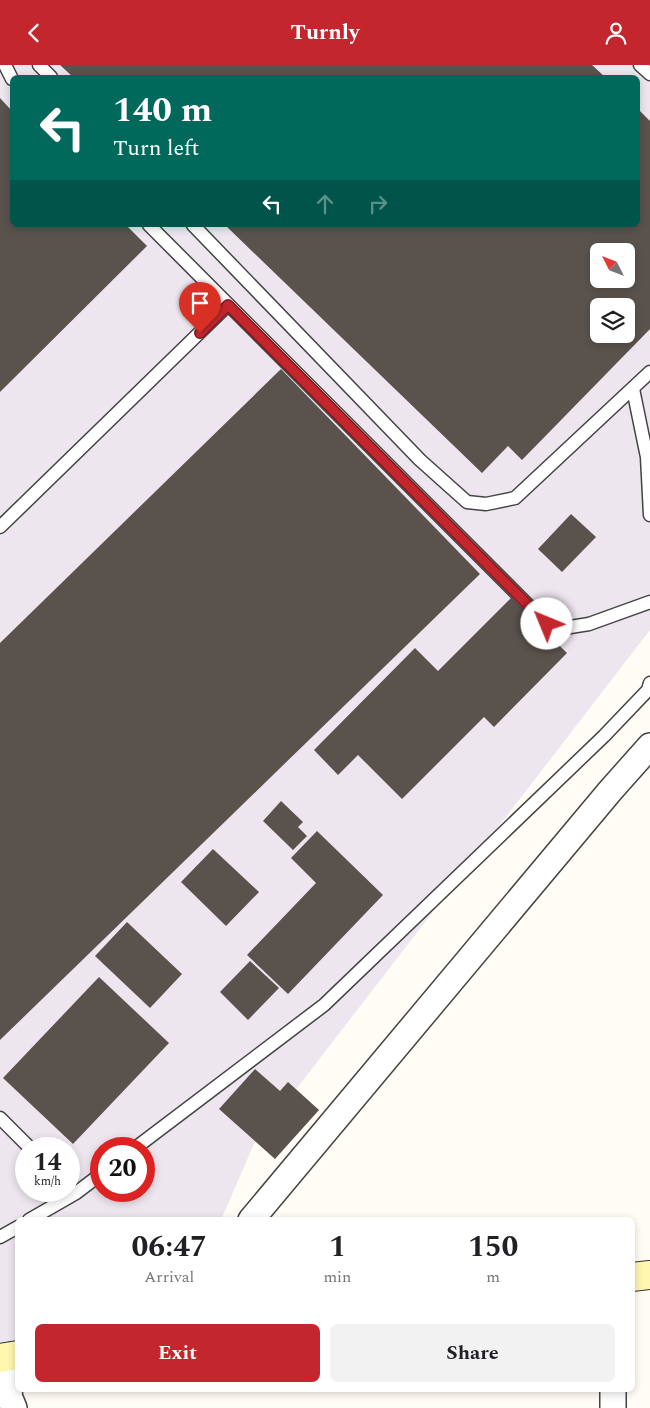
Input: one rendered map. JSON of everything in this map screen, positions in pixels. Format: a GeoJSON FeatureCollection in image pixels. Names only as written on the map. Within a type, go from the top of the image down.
{"type":"FeatureCollection","features":[{"type":"Feature","properties":{"kind":"street"},"geometry":{"type":"LineString","coordinates":[[254,1217],[610,791],[650,746]]}},
{"type":"Feature","properties":{"kind":"street"},"geometry":{"type":"LineString","coordinates":[[635,1277],[650,1275]]}},
{"type":"Feature","properties":{"kind":"street"},"geometry":{"type":"LineString","coordinates":[[10,1356],[9,1395],[14,1408]]}},
{"type":"Feature","properties":{"kind":"street"},"geometry":{"type":"LineString","coordinates":[[613,1392],[613,1408]]}},
{"type":"Feature","properties":{"kind":"lane"},"geometry":{"type":"LineString","coordinates":[[39,65],[49,75]]}},
{"type":"Feature","properties":{"kind":"lane"},"geometry":{"type":"LineString","coordinates":[[640,65],[650,74]]}},
{"type":"Feature","properties":{"kind":"lane"},"geometry":{"type":"LineString","coordinates":[[151,227],[547,624],[564,628],[589,624],[650,602]]}},
{"type":"Feature","properties":{"kind":"lane"},"geometry":{"type":"LineString","coordinates":[[195,227],[420,460],[467,502],[486,504],[515,498],[650,372]]}},
{"type":"Feature","properties":{"kind":"lane"},"geometry":{"type":"LineString","coordinates":[[0,527],[228,305]]}},
{"type":"Feature","properties":{"kind":"lane"},"geometry":{"type":"LineString","coordinates":[[633,389],[647,457],[650,515]]}},
{"type":"Feature","properties":{"kind":"lane"},"geometry":{"type":"LineString","coordinates":[[150,1137],[324,1005],[604,736],[648,690],[650,683]]}},
{"type":"Feature","properties":{"kind":"lane"},"geometry":{"type":"LineString","coordinates":[[0,1118],[19,1137]]}},
{"type":"Feature","properties":{"kind":"lane"},"geometry":{"type":"LineString","coordinates":[[33,1217],[55,1202]]}},
{"type":"Feature","properties":{"kind":"lane"},"geometry":{"type":"LineString","coordinates":[[0,1237],[15,1229]]}},
{"type":"Feature","properties":{"kind":"shaded area"},"geometry":{"type":"Polygon","coordinates":[[[0,65],[650,65],[650,630],[254,1144],[222,1217],[15,1217],[15,1341],[0,1346],[0,65]]]}},
{"type":"Feature","properties":{"kind":"building"},"geometry":{"type":"Polygon","coordinates":[[[60,65],[592,65],[603,75],[71,75],[60,65]]]}},
{"type":"Feature","properties":{"kind":"building"},"geometry":{"type":"Polygon","coordinates":[[[0,98],[10,109],[10,227],[128,227],[147,246],[0,392],[0,98]]]}},
{"type":"Feature","properties":{"kind":"building"},"geometry":{"type":"Polygon","coordinates":[[[640,111],[650,121],[650,329],[522,460],[508,446],[482,473],[227,227],[640,227],[640,111]]]}},
{"type":"Feature","properties":{"kind":"building"},"geometry":{"type":"Polygon","coordinates":[[[281,369],[480,574],[0,1040],[0,643],[281,369]]]}},
{"type":"Feature","properties":{"kind":"building"},"geometry":{"type":"Polygon","coordinates":[[[571,514],[596,537],[562,572],[538,549],[571,514]]]}},
{"type":"Feature","properties":{"kind":"building"},"geometry":{"type":"Polygon","coordinates":[[[511,598],[567,653],[494,727],[484,717],[402,799],[358,755],[338,775],[314,750],[415,648],[438,671],[511,598]]]}},
{"type":"Feature","properties":{"kind":"building"},"geometry":{"type":"Polygon","coordinates":[[[281,801],[303,822],[298,827],[307,836],[293,850],[263,821],[281,801]]]}},
{"type":"Feature","properties":{"kind":"building"},"geometry":{"type":"Polygon","coordinates":[[[317,831],[383,895],[288,994],[247,955],[316,883],[291,858],[317,831]]]}},
{"type":"Feature","properties":{"kind":"building"},"geometry":{"type":"Polygon","coordinates":[[[213,849],[259,892],[226,926],[181,882],[213,849]]]}},
{"type":"Feature","properties":{"kind":"building"},"geometry":{"type":"Polygon","coordinates":[[[127,922],[182,974],[150,1008],[95,956],[127,922]]]}},
{"type":"Feature","properties":{"kind":"building"},"geometry":{"type":"Polygon","coordinates":[[[250,961],[279,988],[248,1020],[220,992],[250,961]]]}},
{"type":"Feature","properties":{"kind":"building"},"geometry":{"type":"Polygon","coordinates":[[[99,977],[169,1043],[80,1137],[66,1137],[3,1078],[99,977]]]}},
{"type":"Feature","properties":{"kind":"building"},"geometry":{"type":"Polygon","coordinates":[[[255,1069],[280,1091],[288,1082],[319,1110],[275,1159],[219,1109],[255,1069]]]}},
{"type":"Feature","properties":{"kind":"route"},"geometry":{"type":"LineString","coordinates":[[200,333],[228,305],[547,624]]}}]}
